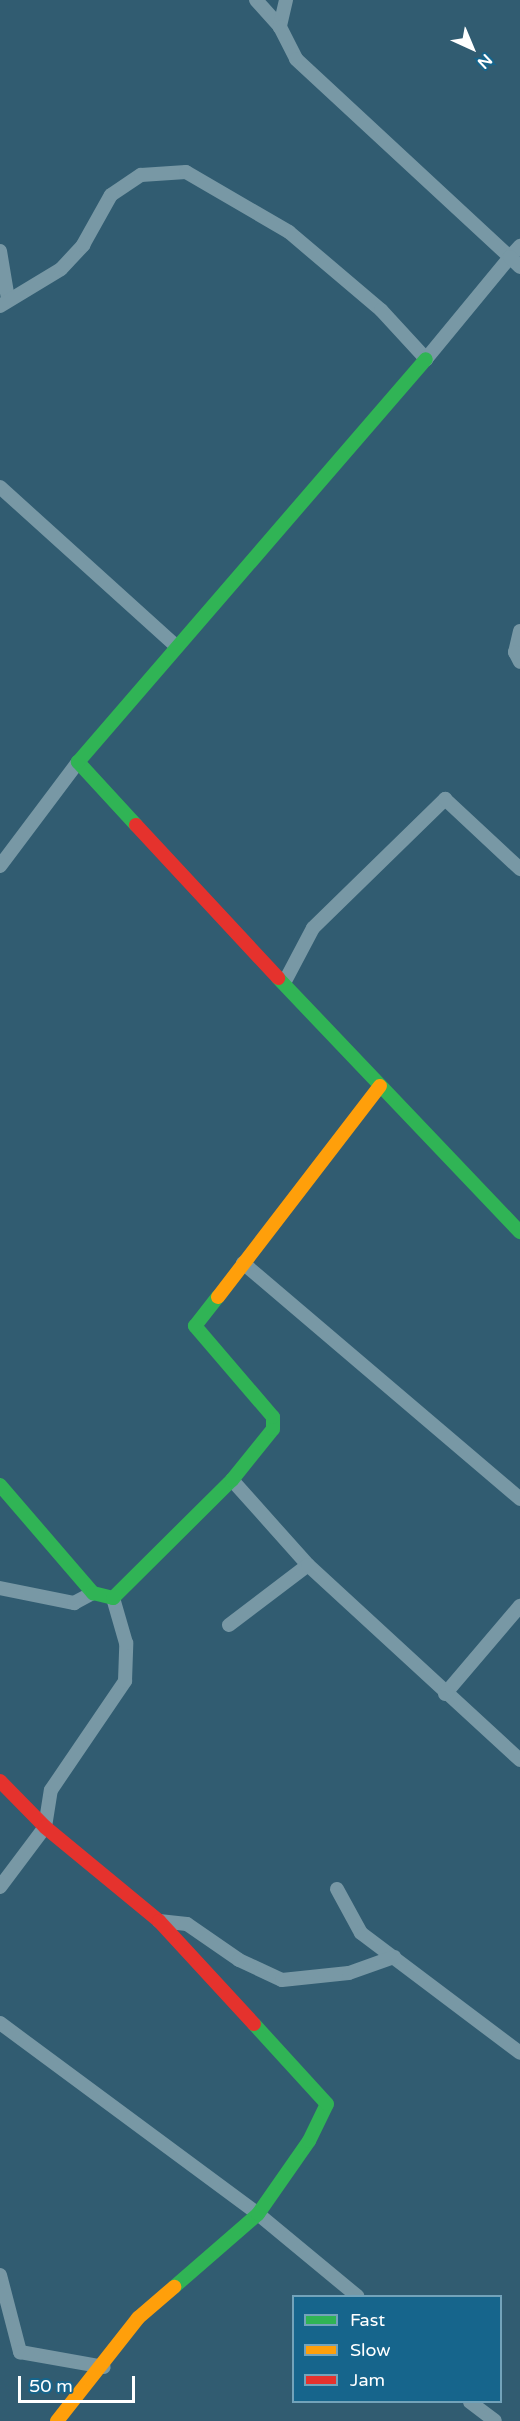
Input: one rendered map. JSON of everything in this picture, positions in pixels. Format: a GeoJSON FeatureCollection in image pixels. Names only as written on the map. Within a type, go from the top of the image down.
{"type":"FeatureCollection","features":[{"type":"Feature","properties":{"kind":"street"},"geometry":{"type":"LineString","coordinates":[[256,0],[280,27],[296,58],[515,262]]}},
{"type":"Feature","properties":{"kind":"street"},"geometry":{"type":"LineString","coordinates":[[280,27],[286,0]]}},
{"type":"Feature","properties":{"kind":"street"},"geometry":{"type":"LineString","coordinates":[[0,251],[4,303],[61,269],[83,245],[111,195],[141,175],[186,172],[289,232],[381,310],[426,359]]}},
{"type":"Feature","properties":{"kind":"street"},"geometry":{"type":"LineString","coordinates":[[0,866],[78,762],[426,359],[515,262],[520,246]]}},
{"type":"Feature","properties":{"kind":"street"},"geometry":{"type":"LineString","coordinates":[[0,487],[177,646]]}},
{"type":"Feature","properties":{"kind":"street"},"geometry":{"type":"LineString","coordinates":[[520,631],[515,652],[520,662]]}},
{"type":"Feature","properties":{"kind":"street"},"geometry":{"type":"LineString","coordinates":[[78,762],[380,1086],[520,1232]]}},
{"type":"Feature","properties":{"kind":"street"},"geometry":{"type":"LineString","coordinates":[[285,983],[313,928],[445,799],[520,869]]}},
{"type":"Feature","properties":{"kind":"street"},"geometry":{"type":"LineString","coordinates":[[0,841],[17,843]]}},
{"type":"Feature","properties":{"kind":"street"},"geometry":{"type":"LineString","coordinates":[[113,1598],[232,1480],[273,1429],[273,1417],[195,1326],[380,1086]]}},
{"type":"Feature","properties":{"kind":"street"},"geometry":{"type":"LineString","coordinates":[[243,1263],[520,1499]]}},
{"type":"Feature","properties":{"kind":"street"},"geometry":{"type":"LineString","coordinates":[[232,1480],[308,1565],[445,1694],[520,1760]]}},
{"type":"Feature","properties":{"kind":"street"},"geometry":{"type":"LineString","coordinates":[[0,1485],[93,1593],[113,1598]]}},
{"type":"Feature","properties":{"kind":"street"},"geometry":{"type":"LineString","coordinates":[[229,1625],[308,1565]]}},
{"type":"Feature","properties":{"kind":"street"},"geometry":{"type":"LineString","coordinates":[[0,1588],[74,1603],[93,1593]]}},
{"type":"Feature","properties":{"kind":"street"},"geometry":{"type":"LineString","coordinates":[[0,1887],[45,1827],[51,1790],[125,1681],[126,1643],[113,1598]]}},
{"type":"Feature","properties":{"kind":"street"},"geometry":{"type":"LineString","coordinates":[[445,1694],[520,1606]]}},
{"type":"Feature","properties":{"kind":"street"},"geometry":{"type":"LineString","coordinates":[[0,1781],[45,1827],[159,1921],[327,2104],[309,2141],[258,2214],[138,2318],[104,2367],[57,2421]]}},
{"type":"Feature","properties":{"kind":"street"},"geometry":{"type":"LineString","coordinates":[[337,1889],[361,1933],[520,2053]]}},
{"type":"Feature","properties":{"kind":"street"},"geometry":{"type":"LineString","coordinates":[[159,1921],[187,1924],[239,1960],[282,1980],[349,1973],[394,1957]]}},
{"type":"Feature","properties":{"kind":"street"},"geometry":{"type":"LineString","coordinates":[[0,2023],[258,2214],[356,2295]]}},
{"type":"Feature","properties":{"kind":"street"},"geometry":{"type":"LineString","coordinates":[[0,2275],[20,2352],[104,2367]]}},
{"type":"Feature","properties":{"kind":"street"},"geometry":{"type":"LineString","coordinates":[[471,2403],[495,2421]]}},
{"type":"Feature","properties":{"kind":"traffic: fast"},"geometry":{"type":"LineString","coordinates":[[136,825],[78,762],[426,359]]}},
{"type":"Feature","properties":{"kind":"traffic: fast"},"geometry":{"type":"LineString","coordinates":[[278,978],[520,1232]]}},
{"type":"Feature","properties":{"kind":"traffic: fast"},"geometry":{"type":"LineString","coordinates":[[0,1485],[93,1593],[113,1598],[232,1480],[273,1429],[273,1417],[195,1326],[218,1297]]}},
{"type":"Feature","properties":{"kind":"traffic: fast"},"geometry":{"type":"LineString","coordinates":[[174,2287],[258,2214],[309,2141],[327,2104],[254,2024]]}},
{"type":"Feature","properties":{"kind":"traffic: slow"},"geometry":{"type":"LineString","coordinates":[[218,1297],[380,1086]]}},
{"type":"Feature","properties":{"kind":"traffic: slow"},"geometry":{"type":"LineString","coordinates":[[57,2421],[138,2318],[174,2287]]}},
{"type":"Feature","properties":{"kind":"traffic: jam"},"geometry":{"type":"LineString","coordinates":[[136,825],[278,978]]}},
{"type":"Feature","properties":{"kind":"traffic: jam"},"geometry":{"type":"LineString","coordinates":[[0,1781],[45,1827],[159,1921],[254,2024]]}}]}
